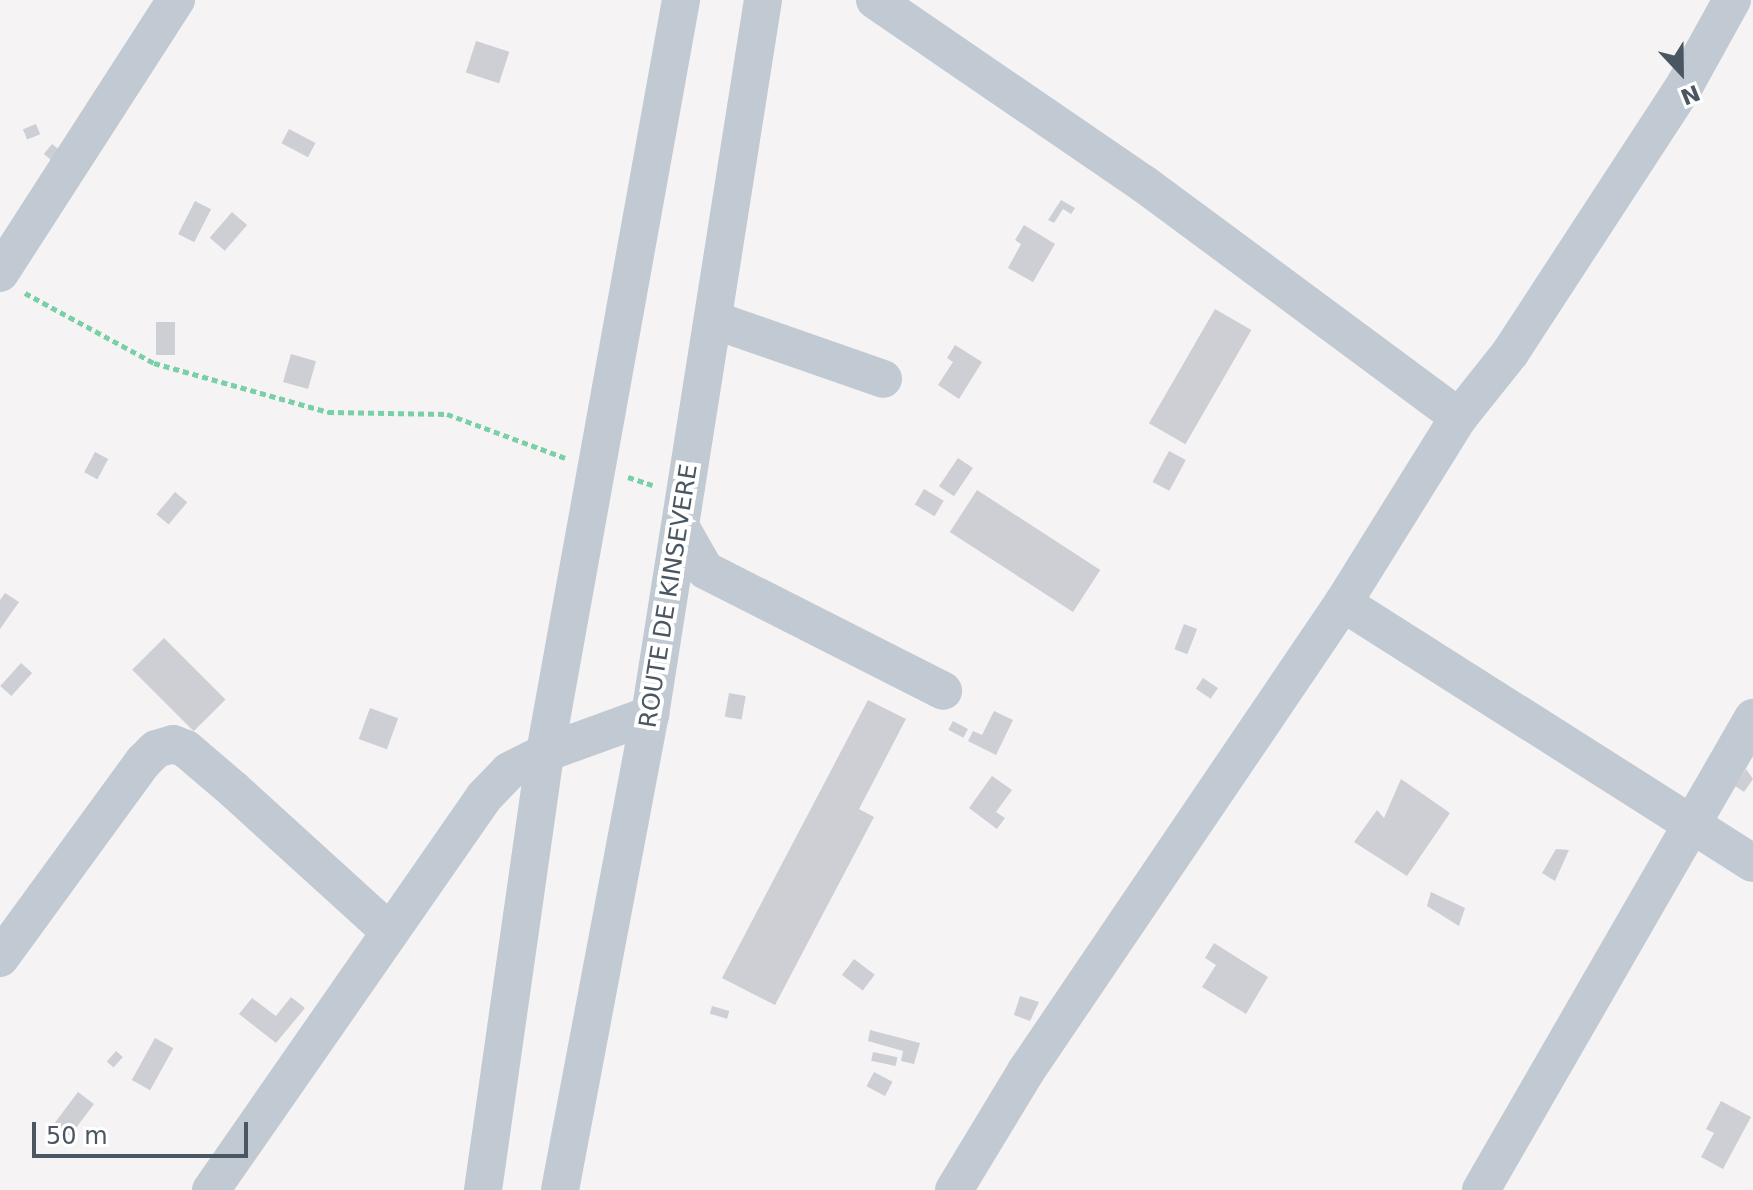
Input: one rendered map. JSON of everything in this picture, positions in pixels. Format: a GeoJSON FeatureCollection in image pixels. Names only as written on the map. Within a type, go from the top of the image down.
{"type":"FeatureCollection","features":[{"type":"Feature","properties":{"kind":"street"},"geometry":{"type":"LineString","coordinates":[[483,1190],[545,753],[681,0]]}},
{"type":"Feature","properties":{"kind":"street","name":"ROUTE DE KINSEVERE"},"geometry":{"type":"LineString","coordinates":[[560,1190],[650,715],[763,0]]}},
{"type":"Feature","properties":{"kind":"street"},"geometry":{"type":"LineString","coordinates":[[875,0],[1132,175],[1459,417]]}},
{"type":"Feature","properties":{"kind":"street"},"geometry":{"type":"LineString","coordinates":[[954,1190],[1026,1071],[1343,603],[1459,417],[1510,353],[1686,83],[1732,0]]}},
{"type":"Feature","properties":{"kind":"street"},"geometry":{"type":"LineString","coordinates":[[11,282],[172,2]]}},
{"type":"Feature","properties":{"kind":"street"},"geometry":{"type":"LineString","coordinates":[[714,320],[883,379]]}},
{"type":"Feature","properties":{"kind":"street"},"geometry":{"type":"LineString","coordinates":[[683,511],[705,570],[943,691]]}},
{"type":"Feature","properties":{"kind":"street"},"geometry":{"type":"LineString","coordinates":[[1343,603],[1753,863]]}},
{"type":"Feature","properties":{"kind":"street"},"geometry":{"type":"LineString","coordinates":[[211,1190],[484,797],[509,771],[545,753],[650,715]]}},
{"type":"Feature","properties":{"kind":"street"},"geometry":{"type":"LineString","coordinates":[[1481,1190],[1607,976],[1689,824],[1753,718]]}},
{"type":"Feature","properties":{"kind":"street"},"geometry":{"type":"LineString","coordinates":[[0,958],[143,762],[156,749],[173,744],[186,749],[234,790],[390,932]]}},
{"type":"Feature","properties":{"kind":"path"},"geometry":{"type":"LineString","coordinates":[[11,282],[154,363],[328,412],[447,414],[597,468],[683,511]]}},
{"type":"Feature","properties":{"kind":"building"},"geometry":{"type":"Polygon","coordinates":[[[476,41],[509,52],[499,83],[466,72],[476,41]]]}},
{"type":"Feature","properties":{"kind":"building"},"geometry":{"type":"Polygon","coordinates":[[[36,124],[40,134],[27,139],[23,129],[36,124]]]}},
{"type":"Feature","properties":{"kind":"building"},"geometry":{"type":"Polygon","coordinates":[[[289,129],[315,143],[308,157],[281,143],[289,129]]]}},
{"type":"Feature","properties":{"kind":"building"},"geometry":{"type":"Polygon","coordinates":[[[52,144],[63,153],[55,163],[44,154],[52,144]]]}},
{"type":"Feature","properties":{"kind":"building"},"geometry":{"type":"Polygon","coordinates":[[[1061,200],[1075,208],[1071,214],[1063,209],[1054,223],[1048,220],[1061,200]]]}},
{"type":"Feature","properties":{"kind":"building"},"geometry":{"type":"Polygon","coordinates":[[[195,201],[211,209],[194,242],[178,234],[195,201]]]}},
{"type":"Feature","properties":{"kind":"building"},"geometry":{"type":"Polygon","coordinates":[[[232,212],[247,225],[225,251],[210,238],[232,212]]]}},
{"type":"Feature","properties":{"kind":"building"},"geometry":{"type":"Polygon","coordinates":[[[1024,225],[1055,244],[1033,282],[1008,268],[1021,244],[1015,240],[1024,225]]]}},
{"type":"Feature","properties":{"kind":"building"},"geometry":{"type":"Polygon","coordinates":[[[1215,309],[1251,330],[1185,444],[1149,423],[1215,309]]]}},
{"type":"Feature","properties":{"kind":"building"},"geometry":{"type":"Polygon","coordinates":[[[156,322],[175,322],[175,355],[156,355],[156,322]]]}},
{"type":"Feature","properties":{"kind":"building"},"geometry":{"type":"Polygon","coordinates":[[[955,345],[982,362],[959,399],[938,385],[953,362],[947,358],[955,345]]]}},
{"type":"Feature","properties":{"kind":"building"},"geometry":{"type":"Polygon","coordinates":[[[291,354],[316,361],[308,389],[283,382],[291,354]]]}},
{"type":"Feature","properties":{"kind":"building"},"geometry":{"type":"Polygon","coordinates":[[[1169,451],[1186,460],[1169,491],[1153,482],[1169,451]]]}},
{"type":"Feature","properties":{"kind":"building"},"geometry":{"type":"Polygon","coordinates":[[[95,452],[108,459],[97,479],[84,472],[95,452]]]}},
{"type":"Feature","properties":{"kind":"building"},"geometry":{"type":"Polygon","coordinates":[[[958,458],[973,468],[954,496],[939,486],[958,458]]]}},
{"type":"Feature","properties":{"kind":"building"},"geometry":{"type":"Polygon","coordinates":[[[924,489],[944,501],[934,516],[915,504],[924,489]]]}},
{"type":"Feature","properties":{"kind":"building"},"geometry":{"type":"Polygon","coordinates":[[[977,490],[1100,570],[1073,612],[950,532],[977,490]]]}},
{"type":"Feature","properties":{"kind":"building"},"geometry":{"type":"Polygon","coordinates":[[[175,492],[187,502],[169,524],[156,514],[175,492]]]}},
{"type":"Feature","properties":{"kind":"building"},"geometry":{"type":"Polygon","coordinates":[[[5,593],[19,602],[0,629],[0,600],[5,593]]]}},
{"type":"Feature","properties":{"kind":"building"},"geometry":{"type":"Polygon","coordinates":[[[1184,624],[1197,629],[1187,654],[1174,649],[1184,624]]]}},
{"type":"Feature","properties":{"kind":"building"},"geometry":{"type":"Polygon","coordinates":[[[164,638],[226,700],[194,731],[132,670],[164,638]]]}},
{"type":"Feature","properties":{"kind":"building"},"geometry":{"type":"Polygon","coordinates":[[[21,663],[32,673],[11,696],[0,686],[21,663]]]}},
{"type":"Feature","properties":{"kind":"building"},"geometry":{"type":"Polygon","coordinates":[[[1203,678],[1218,688],[1211,699],[1196,689],[1203,678]]]}},
{"type":"Feature","properties":{"kind":"building"},"geometry":{"type":"Polygon","coordinates":[[[729,693],[746,696],[742,720],[725,717],[729,693]]]}},
{"type":"Feature","properties":{"kind":"building"},"geometry":{"type":"Polygon","coordinates":[[[868,700],[906,719],[859,809],[874,817],[775,1005],[722,978],[868,700]]]}},
{"type":"Feature","properties":{"kind":"building"},"geometry":{"type":"Polygon","coordinates":[[[370,708],[398,718],[387,749],[359,739],[370,708]]]}},
{"type":"Feature","properties":{"kind":"building"},"geometry":{"type":"Polygon","coordinates":[[[994,711],[1013,720],[996,755],[968,741],[973,731],[982,735],[994,711]]]}},
{"type":"Feature","properties":{"kind":"building"},"geometry":{"type":"Polygon","coordinates":[[[953,721],[968,729],[963,738],[948,730],[953,721]]]}},
{"type":"Feature","properties":{"kind":"building"},"geometry":{"type":"Polygon","coordinates":[[[1746,769],[1753,779],[1744,792],[1735,786],[1746,769]]]}},
{"type":"Feature","properties":{"kind":"building"},"geometry":{"type":"Polygon","coordinates":[[[992,776],[1012,790],[996,812],[1005,818],[997,829],[969,808],[992,776]]]}},
{"type":"Feature","properties":{"kind":"building"},"geometry":{"type":"Polygon","coordinates":[[[1401,779],[1450,813],[1407,876],[1354,842],[1377,810],[1384,818],[1401,779]]]}},
{"type":"Feature","properties":{"kind":"building"},"geometry":{"type":"Polygon","coordinates":[[[1556,849],[1569,850],[1555,881],[1542,873],[1556,849]]]}},
{"type":"Feature","properties":{"kind":"building"},"geometry":{"type":"Polygon","coordinates":[[[1431,892],[1465,908],[1459,926],[1427,906],[1431,892]]]}},
{"type":"Feature","properties":{"kind":"building"},"geometry":{"type":"Polygon","coordinates":[[[1214,943],[1268,977],[1246,1014],[1202,987],[1216,965],[1205,958],[1214,943]]]}},
{"type":"Feature","properties":{"kind":"building"},"geometry":{"type":"Polygon","coordinates":[[[854,959],[875,975],[863,991],[842,975],[854,959]]]}},
{"type":"Feature","properties":{"kind":"building"},"geometry":{"type":"Polygon","coordinates":[[[1020,996],[1039,1002],[1030,1021],[1014,1015],[1020,996]]]}},
{"type":"Feature","properties":{"kind":"building"},"geometry":{"type":"Polygon","coordinates":[[[291,997],[305,1008],[276,1043],[239,1014],[252,998],[276,1016],[291,997]]]}},
{"type":"Feature","properties":{"kind":"building"},"geometry":{"type":"Polygon","coordinates":[[[712,1006],[729,1011],[727,1019],[710,1014],[712,1006]]]}},
{"type":"Feature","properties":{"kind":"building"},"geometry":{"type":"Polygon","coordinates":[[[870,1030],[920,1043],[914,1064],[901,1061],[903,1051],[868,1041],[870,1030]]]}},
{"type":"Feature","properties":{"kind":"building"},"geometry":{"type":"Polygon","coordinates":[[[155,1038],[173,1048],[150,1090],[132,1080],[155,1038]]]}},
{"type":"Feature","properties":{"kind":"building"},"geometry":{"type":"Polygon","coordinates":[[[116,1051],[123,1057],[114,1067],[107,1062],[116,1051]]]}},
{"type":"Feature","properties":{"kind":"building"},"geometry":{"type":"Polygon","coordinates":[[[873,1052],[897,1057],[896,1066],[871,1061],[873,1052]]]}},
{"type":"Feature","properties":{"kind":"building"},"geometry":{"type":"Polygon","coordinates":[[[874,1072],[893,1082],[885,1096],[866,1086],[874,1072]]]}},
{"type":"Feature","properties":{"kind":"building"},"geometry":{"type":"Polygon","coordinates":[[[78,1092],[94,1104],[70,1136],[54,1124],[78,1092]]]}},
{"type":"Feature","properties":{"kind":"building"},"geometry":{"type":"Polygon","coordinates":[[[1721,1101],[1751,1117],[1723,1169],[1701,1157],[1714,1133],[1706,1129],[1721,1101]]]}}]}
